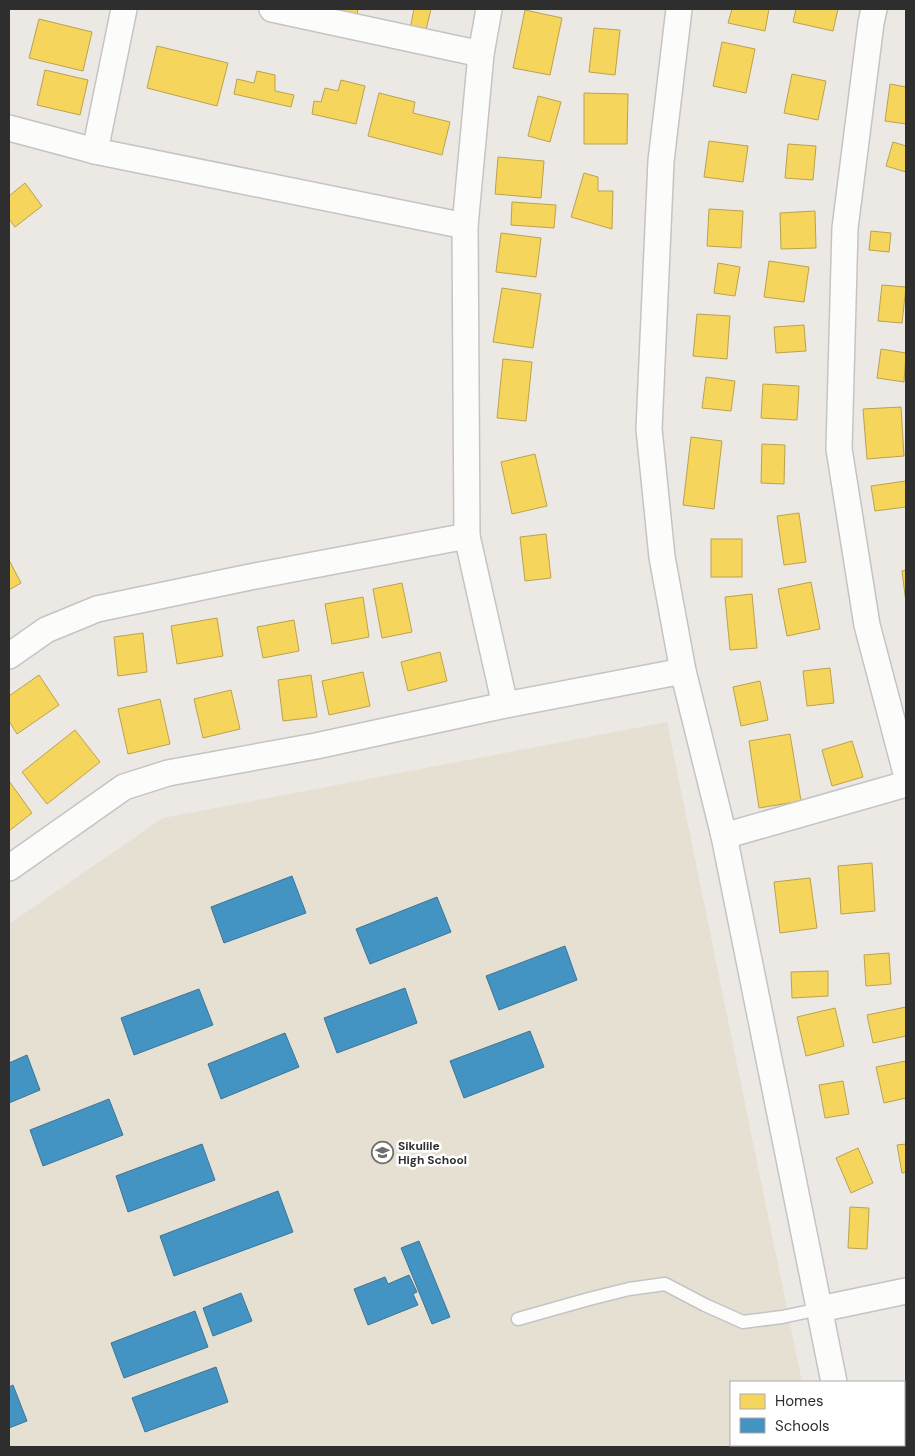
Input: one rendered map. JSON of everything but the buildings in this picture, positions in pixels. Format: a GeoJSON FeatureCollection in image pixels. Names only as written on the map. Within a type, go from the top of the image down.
{"type":"FeatureCollection","features":[{"type":"Feature","properties":{"kind":"street"},"geometry":{"type":"LineString","coordinates":[[95,150],[124,9]]}},
{"type":"Feature","properties":{"kind":"street"},"geometry":{"type":"LineString","coordinates":[[272,9],[481,54]]}},
{"type":"Feature","properties":{"kind":"street"},"geometry":{"type":"LineString","coordinates":[[489,9],[481,54],[465,226],[467,536],[505,705]]}},
{"type":"Feature","properties":{"kind":"street"},"geometry":{"type":"LineString","coordinates":[[679,9],[661,161],[649,429],[662,557],[683,670],[724,836],[834,1381]]}},
{"type":"Feature","properties":{"kind":"street"},"geometry":{"type":"LineString","coordinates":[[874,9],[845,228],[839,449],[867,625],[906,773]]}},
{"type":"Feature","properties":{"kind":"street"},"geometry":{"type":"LineString","coordinates":[[9,128],[95,150],[465,226]]}},
{"type":"Feature","properties":{"kind":"street"},"geometry":{"type":"LineString","coordinates":[[9,656],[46,630],[97,609],[250,576],[467,536]]}},
{"type":"Feature","properties":{"kind":"street"},"geometry":{"type":"LineString","coordinates":[[9,868],[124,787],[168,773],[316,746],[505,705],[683,670]]}},
{"type":"Feature","properties":{"kind":"street"},"geometry":{"type":"LineString","coordinates":[[724,836],[906,784]]}},
{"type":"Feature","properties":{"kind":"street"},"geometry":{"type":"LineString","coordinates":[[820,1309],[906,1291]]}},
{"type":"Feature","properties":{"kind":"lane"},"geometry":{"type":"LineString","coordinates":[[518,1318],[589,1298],[629,1289],[665,1284],[743,1322],[782,1317],[820,1309]]}},
{"type":"Feature","properties":{"kind":"shaded area","name":"Sikulile High School"},"geometry":{"type":"Polygon","coordinates":[[[667,722],[802,1381],[730,1381],[730,1446],[815,1447],[9,1447],[9,924],[163,818],[667,722]]]}},
{"type":"Feature","properties":{"kind":"place","name":"Sikulile High School"},"geometry":{"type":"Point","coordinates":[382,1153]}}]}
